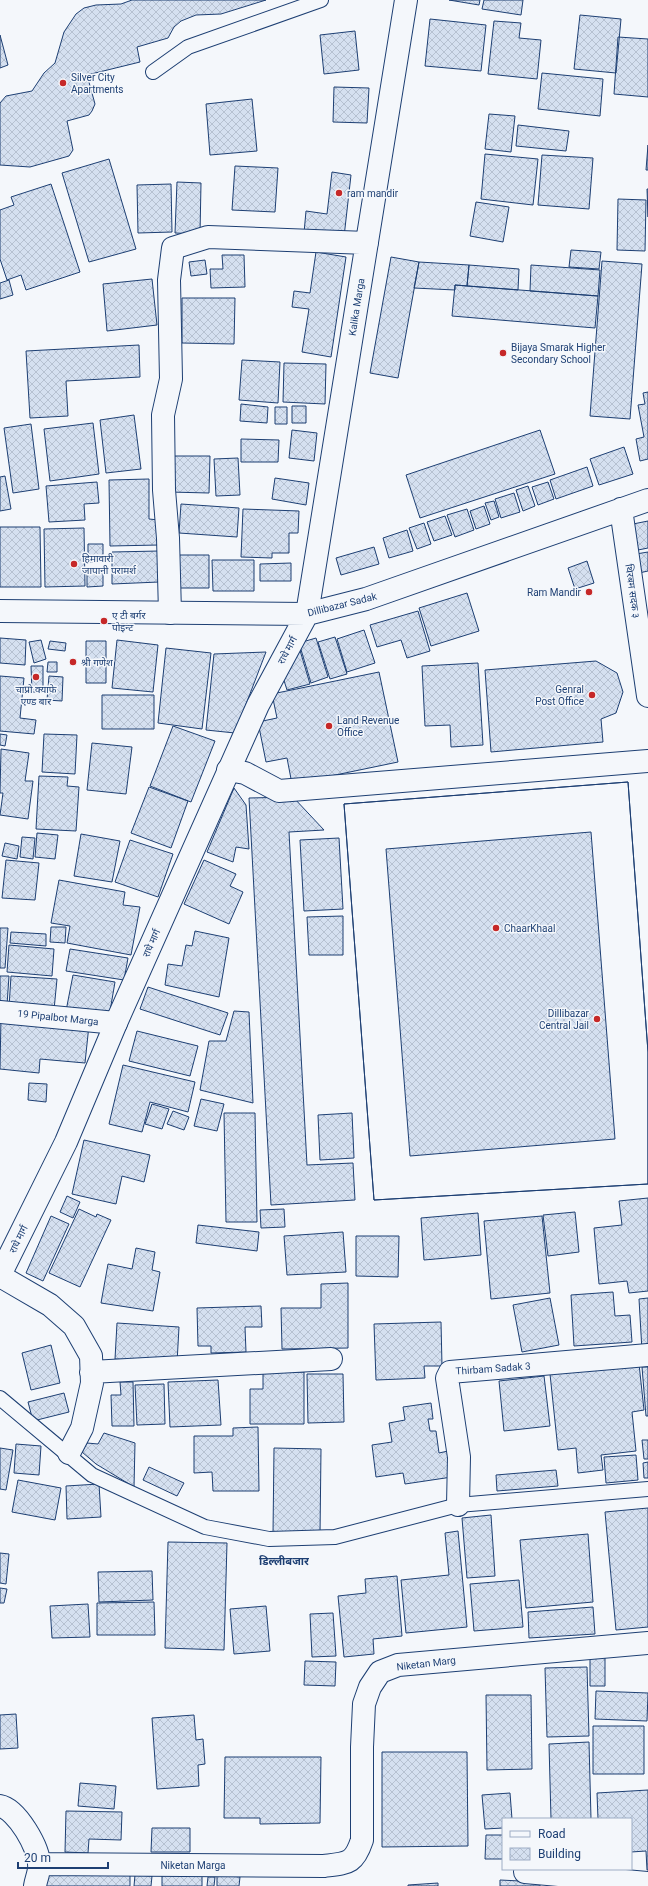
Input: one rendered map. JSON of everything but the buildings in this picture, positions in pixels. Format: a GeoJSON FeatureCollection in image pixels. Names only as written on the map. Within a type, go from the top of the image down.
{"type":"FeatureCollection","features":[{"type":"Feature","properties":{"kind":"street","name":"Kalika Marga"},"geometry":{"type":"LineString","coordinates":[[307,614],[406,0]]}},
{"type":"Feature","properties":{"kind":"street"},"geometry":{"type":"LineString","coordinates":[[170,613],[168,538],[164,490],[163,415],[171,379],[169,280],[173,248],[208,237],[367,243]]}},
{"type":"Feature","properties":{"kind":"street","name":"Dillibazar Sadak"},"geometry":{"type":"LineString","coordinates":[[0,612],[307,614],[366,599],[648,500]]}},
{"type":"Feature","properties":{"kind":"street","name":"थिरबम सदक ३"},"geometry":{"type":"LineString","coordinates":[[621,509],[648,696]]}},
{"type":"Feature","properties":{"kind":"street","name":"राधे मार्ग"},"geometry":{"type":"LineString","coordinates":[[0,1275],[66,1142],[116,1023],[258,705],[307,614]]}},
{"type":"Feature","properties":{"kind":"street"},"geometry":{"type":"LineString","coordinates":[[228,770],[250,776],[279,791],[648,761]]}},
{"type":"Feature","properties":{"kind":"street","name":"19 Pipalbot Marga"},"geometry":{"type":"LineString","coordinates":[[0,1012],[116,1023]]}},
{"type":"Feature","properties":{"kind":"street"},"geometry":{"type":"LineString","coordinates":[[0,1275],[50,1305],[74,1326],[90,1356],[92,1383],[82,1428],[69,1453]]}},
{"type":"Feature","properties":{"kind":"street","name":"Thirbam Sadak 3"},"geometry":{"type":"LineString","coordinates":[[458,1505],[459,1457],[447,1378],[450,1372],[648,1355]]}},
{"type":"Feature","properties":{"kind":"street"},"geometry":{"type":"LineString","coordinates":[[91,1372],[331,1359]]}},
{"type":"Feature","properties":{"kind":"street","name":"Niketan Marg"},"geometry":{"type":"LineString","coordinates":[[347,1863],[357,1854],[362,1840],[362,1747],[364,1704],[370,1687],[380,1672],[398,1665],[648,1643]]}},
{"type":"Feature","properties":{"kind":"street"},"geometry":{"type":"LineString","coordinates":[[0,1806],[20,1821],[35,1848],[40,1864],[35,1886]]}},
{"type":"Feature","properties":{"kind":"street","name":"Niketan Marga"},"geometry":{"type":"LineString","coordinates":[[40,1864],[324,1866],[347,1863]]}},
{"type":"Feature","properties":{"kind":"street"},"geometry":{"type":"LineString","coordinates":[[525,1872],[648,1883]]}},
{"type":"Feature","properties":{"kind":"lane"},"geometry":{"type":"LineString","coordinates":[[153,72],[188,47],[321,0]]}},
{"type":"Feature","properties":{"kind":"lane"},"geometry":{"type":"LineString","coordinates":[[0,1398],[69,1453],[92,1475],[205,1527],[269,1539],[335,1537],[458,1505],[648,1489]]}},
{"type":"Feature","properties":{"kind":"place","name":"Silver City Apartments"},"geometry":{"type":"Point","coordinates":[63,83]}},
{"type":"Feature","properties":{"kind":"place","name":"ram mandir"},"geometry":{"type":"Point","coordinates":[339,193]}},
{"type":"Feature","properties":{"kind":"place","name":"Bijaya Smarak Higher Secondary School"},"geometry":{"type":"Point","coordinates":[503,353]}},
{"type":"Feature","properties":{"kind":"place","name":"हिमावारी जापानी परामर्श"},"geometry":{"type":"Point","coordinates":[74,564]}},
{"type":"Feature","properties":{"kind":"place","name":"Ram Mandir"},"geometry":{"type":"Point","coordinates":[589,592]}},
{"type":"Feature","properties":{"kind":"place","name":"ए टी बर्गर पोइन्ट"},"geometry":{"type":"Point","coordinates":[104,621]}},
{"type":"Feature","properties":{"kind":"place","name":"श्री गणेश"},"geometry":{"type":"Point","coordinates":[73,662]}},
{"type":"Feature","properties":{"kind":"place","name":"चाप्रो क्याफे एण्ड बार"},"geometry":{"type":"Point","coordinates":[36,677]}},
{"type":"Feature","properties":{"kind":"place","name":"Genral Post Office"},"geometry":{"type":"Point","coordinates":[592,695]}},
{"type":"Feature","properties":{"kind":"place","name":"Land Revenue Office"},"geometry":{"type":"Point","coordinates":[329,726]}},
{"type":"Feature","properties":{"kind":"place","name":"ChaarKhaal"},"geometry":{"type":"Point","coordinates":[496,928]}},
{"type":"Feature","properties":{"kind":"place","name":"Dillibazar Central Jail"},"geometry":{"type":"Point","coordinates":[597,1019]}},
{"type":"Feature","properties":{"kind":"district","name":"डिल्लीबजार"},"geometry":{"type":"Point","coordinates":[284,1561]}}]}
